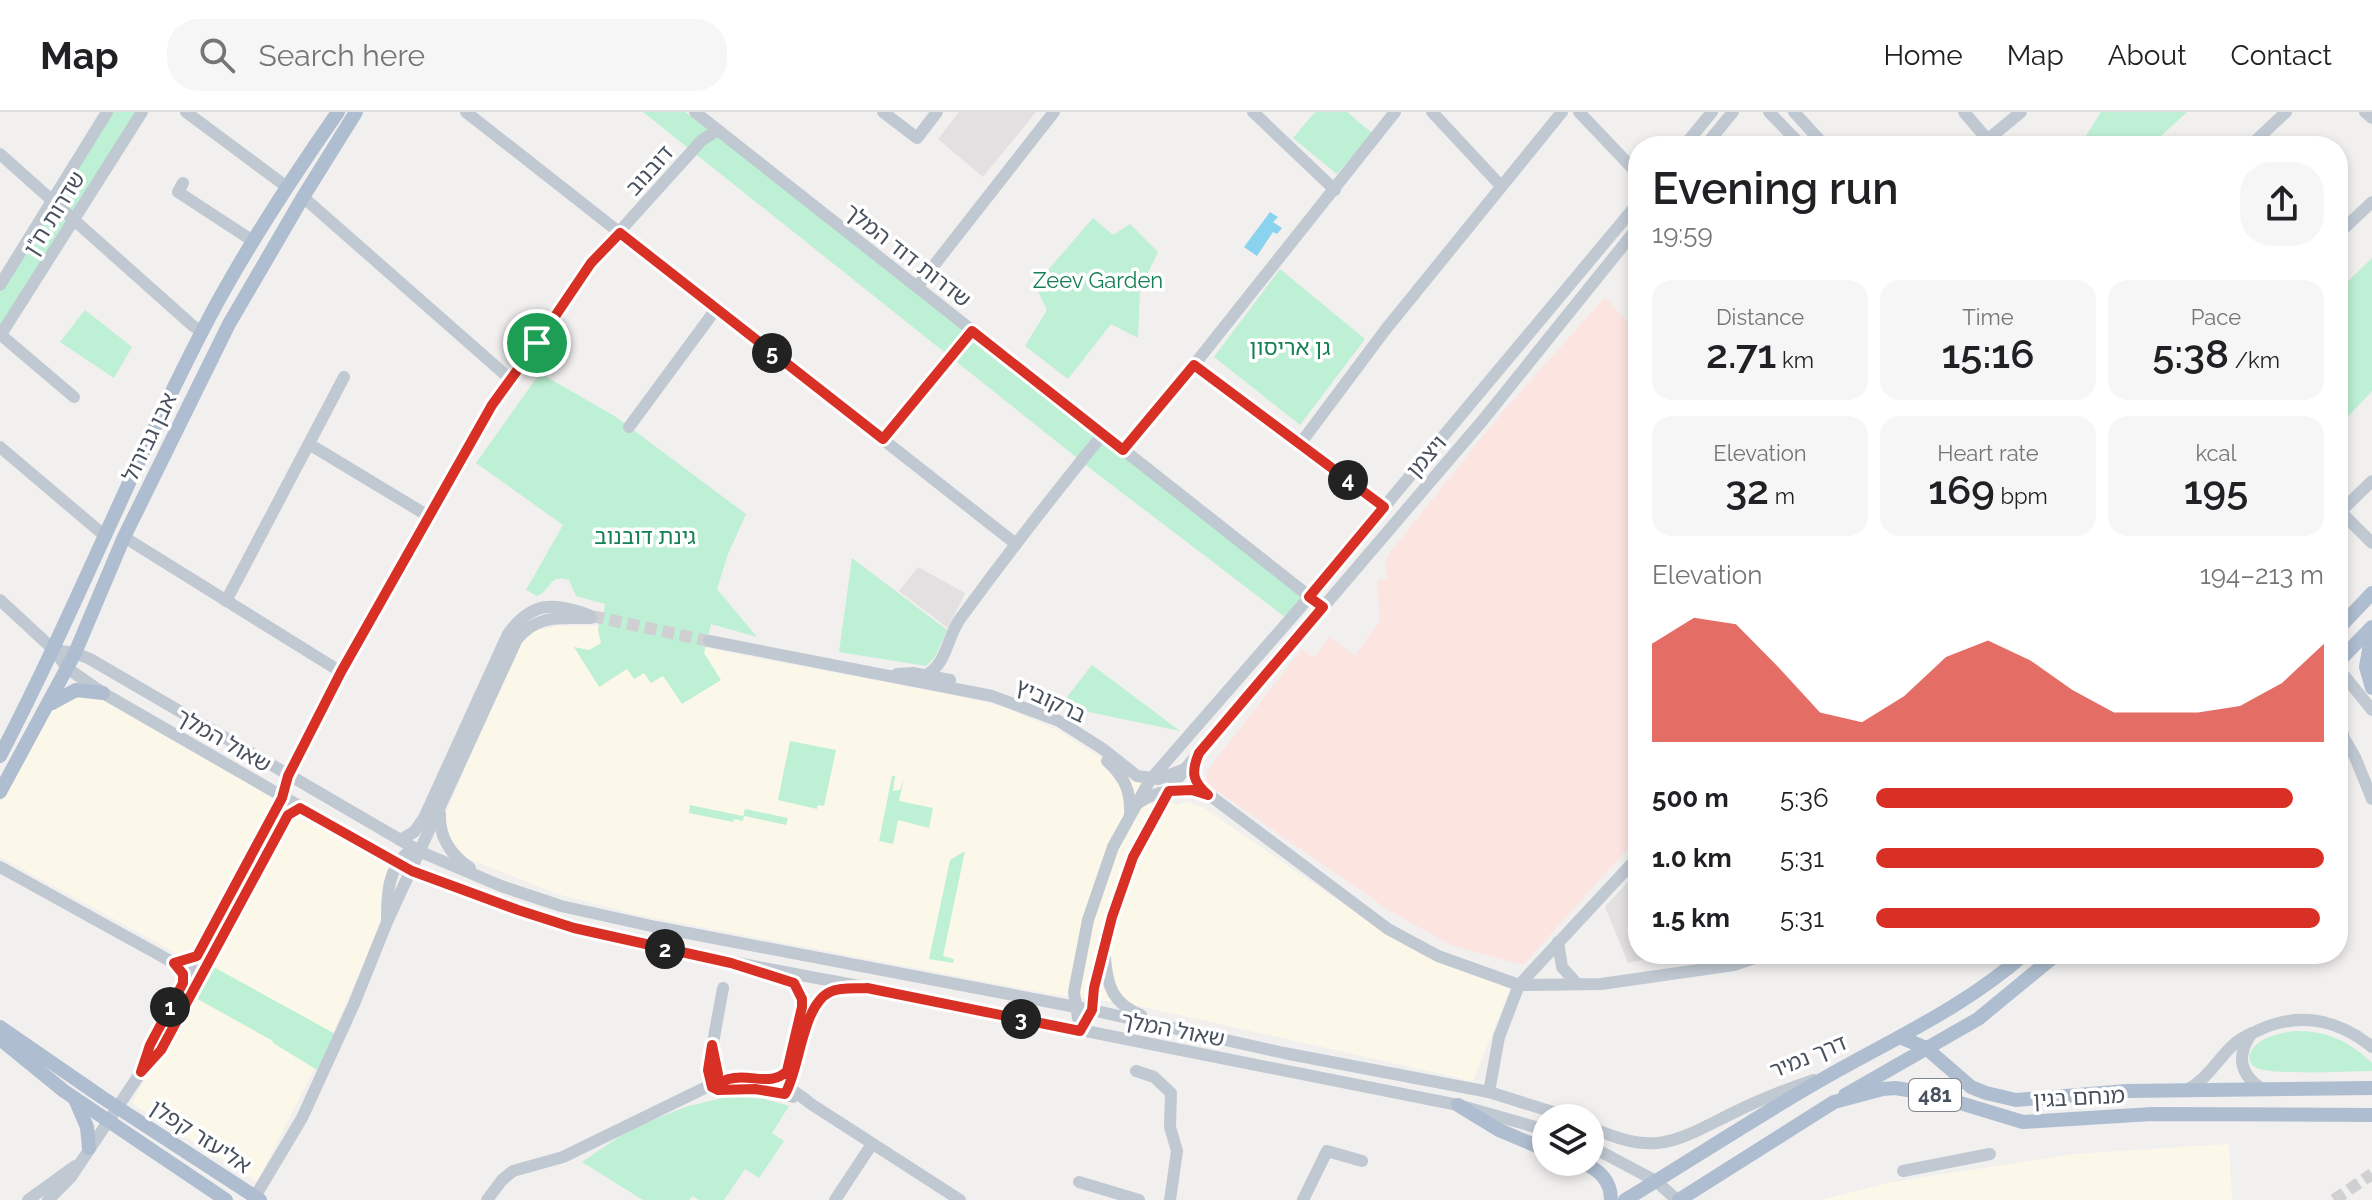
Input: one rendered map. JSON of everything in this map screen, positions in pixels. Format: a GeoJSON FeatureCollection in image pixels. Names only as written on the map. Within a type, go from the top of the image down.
{"type":"FeatureCollection","features":[{"type":"Feature","properties":{"kind":"main road","name":"אבן גבירול"},"geometry":{"type":"LineString","coordinates":[[0,754],[54,650],[202,331],[253,241],[338,112]]}},
{"type":"Feature","properties":{"kind":"main road","name":"אבן גבירול"},"geometry":{"type":"LineString","coordinates":[[0,792],[75,653],[124,537],[229,324],[356,112]]}},
{"type":"Feature","properties":{"kind":"main road"},"geometry":{"type":"LineString","coordinates":[[2348,618],[2372,593]]}},
{"type":"Feature","properties":{"kind":"main road"},"geometry":{"type":"LineString","coordinates":[[2348,654],[2372,627]]}},
{"type":"Feature","properties":{"kind":"main road"},"geometry":{"type":"LineString","coordinates":[[2372,633],[2366,667],[2372,688]]}},
{"type":"Feature","properties":{"kind":"main road"},"geometry":{"type":"LineString","coordinates":[[49,705],[76,690],[103,693]]}},
{"type":"Feature","properties":{"kind":"main road","name":"דרך נמיר"},"geometry":{"type":"LineString","coordinates":[[1829,1075],[1902,1038],[1969,998],[2012,964]]}},
{"type":"Feature","properties":{"kind":"main road","name":"דרך נמיר"},"geometry":{"type":"LineString","coordinates":[[1834,1102],[1978,1019],[2045,964]]}},
{"type":"Feature","properties":{"kind":"main road","name":"אליעזר קפלן"},"geometry":{"type":"LineString","coordinates":[[0,1027],[256,1199]]}},
{"type":"Feature","properties":{"kind":"main road","name":"מנחם בגין"},"geometry":{"type":"LineString","coordinates":[[1902,1038],[1926,1048],[1971,1087],[2016,1100],[2126,1091],[2372,1088]]}},
{"type":"Feature","properties":{"kind":"main road","name":"אליעזר קפלן"},"geometry":{"type":"LineString","coordinates":[[0,1039],[75,1099],[226,1200]]}},
{"type":"Feature","properties":{"kind":"main road"},"geometry":{"type":"LineString","coordinates":[[1625,1200],[1829,1075]]}},
{"type":"Feature","properties":{"kind":"main road","name":"מנחם בגין"},"geometry":{"type":"LineString","coordinates":[[1678,1200],[1834,1102],[1895,1088],[1943,1097],[2023,1122],[2152,1114],[2372,1115]]}},
{"type":"Feature","properties":{"kind":"main road"},"geometry":{"type":"LineString","coordinates":[[75,1099],[87,1127],[89,1148]]}},
{"type":"Feature","properties":{"kind":"main road"},"geometry":{"type":"LineString","coordinates":[[1458,1105],[1499,1130],[1532,1144]]}},
{"type":"Feature","properties":{"kind":"main road"},"geometry":{"type":"LineString","coordinates":[[1602,1176],[1611,1190],[1611,1200]]}},
{"type":"Feature","properties":{"kind":"street","name":"שדרות ח\"ן"},"geometry":{"type":"LineString","coordinates":[[0,285],[107,112]]}},
{"type":"Feature","properties":{"kind":"street","name":"שדרות ח\"ן"},"geometry":{"type":"LineString","coordinates":[[0,335],[142,112]]}},
{"type":"Feature","properties":{"kind":"street"},"geometry":{"type":"LineString","coordinates":[[186,112],[287,187]]}},
{"type":"Feature","properties":{"kind":"street"},"geometry":{"type":"LineString","coordinates":[[466,112],[1016,544]]}},
{"type":"Feature","properties":{"kind":"street","name":"שדרות דוד המלך"},"geometry":{"type":"LineString","coordinates":[[695,112],[1323,607]]}},
{"type":"Feature","properties":{"kind":"street"},"geometry":{"type":"LineString","coordinates":[[883,112],[917,138],[937,112]]}},
{"type":"Feature","properties":{"kind":"street"},"geometry":{"type":"LineString","coordinates":[[917,287],[1054,112]]}},
{"type":"Feature","properties":{"kind":"street"},"geometry":{"type":"LineString","coordinates":[[1253,112],[1335,190]]}},
{"type":"Feature","properties":{"kind":"street"},"geometry":{"type":"LineString","coordinates":[[1123,450],[1395,112]]}},
{"type":"Feature","properties":{"kind":"street"},"geometry":{"type":"LineString","coordinates":[[1432,112],[1501,186]]}},
{"type":"Feature","properties":{"kind":"street"},"geometry":{"type":"LineString","coordinates":[[1300,444],[1386,329],[1562,112]]}},
{"type":"Feature","properties":{"kind":"street"},"geometry":{"type":"LineString","coordinates":[[1579,112],[1628,163]]}},
{"type":"Feature","properties":{"kind":"street"},"geometry":{"type":"LineString","coordinates":[[1692,136],[1712,112]]}},
{"type":"Feature","properties":{"kind":"street"},"geometry":{"type":"LineString","coordinates":[[1713,136],[1733,112]]}},
{"type":"Feature","properties":{"kind":"street"},"geometry":{"type":"LineString","coordinates":[[1769,112],[1792,136]]}},
{"type":"Feature","properties":{"kind":"street"},"geometry":{"type":"LineString","coordinates":[[1794,112],[1816,136]]}},
{"type":"Feature","properties":{"kind":"street"},"geometry":{"type":"LineString","coordinates":[[1964,112],[1984,136]]}},
{"type":"Feature","properties":{"kind":"street"},"geometry":{"type":"LineString","coordinates":[[1997,136],[2021,112]]}},
{"type":"Feature","properties":{"kind":"street"},"geometry":{"type":"LineString","coordinates":[[2261,136],[2286,112]]}},
{"type":"Feature","properties":{"kind":"street"},"geometry":{"type":"LineString","coordinates":[[2365,112],[2372,118]]}},
{"type":"Feature","properties":{"kind":"street","name":"דובנוב"},"geometry":{"type":"LineString","coordinates":[[141,1072],[150,1045],[282,798],[288,776],[341,672],[509,378],[537,343],[591,263],[702,140],[718,130]]}},
{"type":"Feature","properties":{"kind":"street"},"geometry":{"type":"LineString","coordinates":[[0,154],[202,331]]}},
{"type":"Feature","properties":{"kind":"street"},"geometry":{"type":"LineString","coordinates":[[183,183],[178,192],[253,241]]}},
{"type":"Feature","properties":{"kind":"street"},"geometry":{"type":"LineString","coordinates":[[303,197],[509,378]]}},
{"type":"Feature","properties":{"kind":"street"},"geometry":{"type":"LineString","coordinates":[[2348,225],[2372,202]]}},
{"type":"Feature","properties":{"kind":"street","name":"ויצמן"},"geometry":{"type":"LineString","coordinates":[[1080,1031],[1074,992],[1088,920],[1106,861],[1150,780],[1309,597],[1628,215]]}},
{"type":"Feature","properties":{"kind":"street","name":"ויצמן"},"geometry":{"type":"LineString","coordinates":[[1080,1031],[1092,1010],[1104,949],[1133,857],[1169,791],[1483,420],[1628,239]]}},
{"type":"Feature","properties":{"kind":"street"},"geometry":{"type":"LineString","coordinates":[[629,427],[716,309]]}},
{"type":"Feature","properties":{"kind":"street"},"geometry":{"type":"LineString","coordinates":[[883,439],[972,331]]}},
{"type":"Feature","properties":{"kind":"street"},"geometry":{"type":"LineString","coordinates":[[0,335],[74,397]]}},
{"type":"Feature","properties":{"kind":"street"},"geometry":{"type":"LineString","coordinates":[[1194,365],[1384,507]]}},
{"type":"Feature","properties":{"kind":"street"},"geometry":{"type":"LineString","coordinates":[[226,601],[344,377]]}},
{"type":"Feature","properties":{"kind":"street"},"geometry":{"type":"LineString","coordinates":[[934,676],[957,624],[1103,434]]}},
{"type":"Feature","properties":{"kind":"street"},"geometry":{"type":"LineString","coordinates":[[309,444],[430,517]]}},
{"type":"Feature","properties":{"kind":"street"},"geometry":{"type":"LineString","coordinates":[[0,447],[105,536]]}},
{"type":"Feature","properties":{"kind":"street"},"geometry":{"type":"LineString","coordinates":[[2348,502],[2372,481]]}},
{"type":"Feature","properties":{"kind":"street"},"geometry":{"type":"LineString","coordinates":[[2348,519],[2372,543]]}},
{"type":"Feature","properties":{"kind":"street"},"geometry":{"type":"LineString","coordinates":[[124,537],[341,672]]}},
{"type":"Feature","properties":{"kind":"street","name":"שאול המלך"},"geometry":{"type":"LineString","coordinates":[[0,600],[54,650],[67,668],[103,693],[412,871],[518,910],[574,928],[731,963],[1458,1105],[1532,1126]]}},
{"type":"Feature","properties":{"kind":"street"},"geometry":{"type":"LineString","coordinates":[[400,840],[414,832],[424,818],[508,634],[526,623],[551,617],[592,617]]}},
{"type":"Feature","properties":{"kind":"street"},"geometry":{"type":"LineString","coordinates":[[256,1199],[302,1118],[387,922],[526,623]]}},
{"type":"Feature","properties":{"kind":"street","name":"ברקוביץ"},"geometry":{"type":"LineString","coordinates":[[709,641],[894,675],[934,676],[994,688],[1061,714],[1105,741],[1150,780]]}},
{"type":"Feature","properties":{"kind":"street","name":"שאול המלך"},"geometry":{"type":"LineString","coordinates":[[54,650],[90,659],[421,852],[501,886],[561,906],[1489,1092]]}},
{"type":"Feature","properties":{"kind":"street"},"geometry":{"type":"LineString","coordinates":[[934,676],[946,652]]}},
{"type":"Feature","properties":{"kind":"street","name":"ברקוביץ"},"geometry":{"type":"LineString","coordinates":[[934,676],[1061,723],[1103,749],[1137,776],[1150,780]]}},
{"type":"Feature","properties":{"kind":"street"},"geometry":{"type":"LineString","coordinates":[[2348,678],[2372,710]]}},
{"type":"Feature","properties":{"kind":"street"},"geometry":{"type":"LineString","coordinates":[[1061,723],[1097,751],[1126,781],[1132,810],[1155,794],[1169,791],[1192,790],[1208,795]]}},
{"type":"Feature","properties":{"kind":"street"},"geometry":{"type":"LineString","coordinates":[[2348,746],[2372,799]]}},
{"type":"Feature","properties":{"kind":"street"},"geometry":{"type":"LineString","coordinates":[[1199,753],[1194,781],[1208,795],[1388,929],[1438,956],[1519,985],[1601,984],[1734,964]]}},
{"type":"Feature","properties":{"kind":"street"},"geometry":{"type":"LineString","coordinates":[[1150,780],[1185,769]]}},
{"type":"Feature","properties":{"kind":"street","name":"ויצמן"},"geometry":{"type":"LineString","coordinates":[[1150,780],[1155,794],[1152,821]]}},
{"type":"Feature","properties":{"kind":"street","name":"דובנוב"},"geometry":{"type":"LineString","coordinates":[[48,1200],[71,1177],[141,1072],[161,1050],[288,815],[300,808]]}},
{"type":"Feature","properties":{"kind":"street"},"geometry":{"type":"LineString","coordinates":[[440,810],[441,830],[456,857],[501,886]]}},
{"type":"Feature","properties":{"kind":"street"},"geometry":{"type":"LineString","coordinates":[[387,922],[388,887],[398,863],[406,854],[421,852]]}},
{"type":"Feature","properties":{"kind":"street"},"geometry":{"type":"LineString","coordinates":[[0,867],[174,963],[183,974],[183,983]]}},
{"type":"Feature","properties":{"kind":"street"},"geometry":{"type":"LineString","coordinates":[[1532,1105],[1489,1092],[1499,1037],[1519,985],[1628,868]]}},
{"type":"Feature","properties":{"kind":"street"},"geometry":{"type":"LineString","coordinates":[[1558,942],[1562,967],[1577,984]]}},
{"type":"Feature","properties":{"kind":"street"},"geometry":{"type":"LineString","coordinates":[[1104,949],[1109,989],[1121,1004],[1178,1029]]}},
{"type":"Feature","properties":{"kind":"street"},"geometry":{"type":"LineString","coordinates":[[174,963],[197,956]]}},
{"type":"Feature","properties":{"kind":"street"},"geometry":{"type":"LineString","coordinates":[[731,963],[794,983],[799,990],[801,1012],[786,1089]]}},
{"type":"Feature","properties":{"kind":"street"},"geometry":{"type":"LineString","coordinates":[[712,1087],[718,1074],[712,1045],[723,988]]}},
{"type":"Feature","properties":{"kind":"street"},"geometry":{"type":"LineString","coordinates":[[487,1200],[513,1171],[563,1157],[728,1077],[771,1080],[790,1072],[811,1014],[824,995],[841,989],[867,988]]}},
{"type":"Feature","properties":{"kind":"street"},"geometry":{"type":"LineString","coordinates":[[2187,1090],[2200,1083],[2231,1046],[2252,1033],[2283,1022],[2313,1019],[2343,1027],[2372,1047]]}},
{"type":"Feature","properties":{"kind":"street"},"geometry":{"type":"LineString","coordinates":[[2252,1033],[2243,1048],[2241,1062],[2249,1080],[2262,1089]]}},
{"type":"Feature","properties":{"kind":"street"},"geometry":{"type":"LineString","coordinates":[[1136,1071],[1154,1077],[1171,1093],[1170,1127],[1177,1151],[1170,1200]]}},
{"type":"Feature","properties":{"kind":"street"},"geometry":{"type":"LineString","coordinates":[[790,1072],[811,1104]]}},
{"type":"Feature","properties":{"kind":"street","name":"דרך נמיר"},"geometry":{"type":"LineString","coordinates":[[1604,1132],[1633,1142],[1669,1142],[1703,1130],[1776,1092],[1829,1075]]}},
{"type":"Feature","properties":{"kind":"street"},"geometry":{"type":"LineString","coordinates":[[771,1080],[960,1200]]}},
{"type":"Feature","properties":{"kind":"street"},"geometry":{"type":"LineString","coordinates":[[712,1087],[718,1090],[786,1089]]}},
{"type":"Feature","properties":{"kind":"street"},"geometry":{"type":"LineString","coordinates":[[835,1200],[872,1144]]}},
{"type":"Feature","properties":{"kind":"street"},"geometry":{"type":"LineString","coordinates":[[1303,1200],[1327,1151],[1362,1161]]}},
{"type":"Feature","properties":{"kind":"street"},"geometry":{"type":"LineString","coordinates":[[1604,1153],[1656,1181],[1678,1200]]}},
{"type":"Feature","properties":{"kind":"street"},"geometry":{"type":"LineString","coordinates":[[1903,1171],[1990,1154]]}},
{"type":"Feature","properties":{"kind":"street"},"geometry":{"type":"LineString","coordinates":[[28,1200],[78,1164]]}},
{"type":"Feature","properties":{"kind":"street"},"geometry":{"type":"LineString","coordinates":[[1079,1182],[1139,1200]]}},
{"type":"Feature","properties":{"kind":"shaded area"},"geometry":{"type":"Polygon","coordinates":[[[959,112],[1036,112],[983,177],[938,139],[959,112]]]}},
{"type":"Feature","properties":{"kind":"shaded area"},"geometry":{"type":"Polygon","coordinates":[[[1605,297],[1628,323],[1628,848],[1523,965],[1451,945],[1390,911],[1210,786],[1206,778],[1207,771],[1302,649],[1314,658],[1329,637],[1355,656],[1380,620],[1377,580],[1387,579],[1385,559],[1499,416],[1605,297]]]}},
{"type":"Feature","properties":{"kind":"shaded area"},"geometry":{"type":"Polygon","coordinates":[[[918,567],[965,593],[948,628],[899,591],[918,567]]]}},
{"type":"Feature","properties":{"kind":"shaded area"},"geometry":{"type":"Polygon","coordinates":[[[559,626],[612,626],[730,653],[949,694],[1001,706],[1057,730],[1177,805],[1186,802],[1204,808],[1381,930],[1510,989],[1473,1081],[1135,1005],[1045,993],[634,914],[558,894],[441,848],[437,834],[517,647],[527,635],[559,626]]]}},
{"type":"Feature","properties":{"kind":"shaded area"},"geometry":{"type":"Polygon","coordinates":[[[72,695],[93,695],[389,864],[382,921],[335,1028],[257,1182],[132,1103],[207,966],[174,952],[0,857],[0,803],[56,705],[72,695]]]}},
{"type":"Feature","properties":{"kind":"shaded area"},"geometry":{"type":"Polygon","coordinates":[[[1628,882],[1628,963],[1605,907],[1628,882]]]}},
{"type":"Feature","properties":{"kind":"shaded area"},"geometry":{"type":"Polygon","coordinates":[[[2229,1144],[2232,1200],[1821,1200],[1893,1182],[2075,1154],[2229,1144]]]}},
{"type":"Feature","properties":{"kind":"green space"},"geometry":{"type":"Polygon","coordinates":[[[111,112],[137,112],[0,331],[0,292],[111,112]]]}},
{"type":"Feature","properties":{"kind":"green space"},"geometry":{"type":"Polygon","coordinates":[[[643,112],[685,112],[981,338],[1309,597],[1289,620],[1091,469],[643,112]]]}},
{"type":"Feature","properties":{"kind":"green space"},"geometry":{"type":"Polygon","coordinates":[[[1315,112],[1347,112],[1372,133],[1337,174],[1293,138],[1315,112]]]}},
{"type":"Feature","properties":{"kind":"green space"},"geometry":{"type":"Polygon","coordinates":[[[2101,112],[2187,112],[2161,136],[2086,136],[2101,112]]]}},
{"type":"Feature","properties":{"kind":"green space","name":"Zeev Garden"},"geometry":{"type":"Polygon","coordinates":[[[1093,218],[1113,235],[1130,224],[1158,252],[1140,289],[1138,338],[1111,324],[1068,379],[1025,346],[1047,310],[1035,285],[1093,218]]]}},
{"type":"Feature","properties":{"kind":"green space"},"geometry":{"type":"Polygon","coordinates":[[[2372,258],[2372,391],[2348,417],[2348,281],[2372,258]]]}},
{"type":"Feature","properties":{"kind":"green space","name":"גן אריסון"},"geometry":{"type":"Polygon","coordinates":[[[1280,269],[1365,339],[1300,425],[1214,357],[1280,269]]]}},
{"type":"Feature","properties":{"kind":"green space"},"geometry":{"type":"Polygon","coordinates":[[[85,310],[132,347],[114,378],[60,342],[85,310]]]}},
{"type":"Feature","properties":{"kind":"green space","name":"גינת דובנוב"},"geometry":{"type":"Polygon","coordinates":[[[540,373],[616,417],[746,514],[717,589],[757,637],[711,624],[704,653],[721,680],[682,704],[663,676],[651,683],[644,673],[634,679],[627,669],[599,687],[574,647],[589,650],[601,643],[598,630],[599,622],[603,621],[605,604],[576,596],[569,580],[557,579],[537,596],[526,590],[563,525],[476,463],[540,373]]]}},
{"type":"Feature","properties":{"kind":"green space"},"geometry":{"type":"Polygon","coordinates":[[[852,558],[947,630],[935,657],[926,666],[839,652],[852,558]]]}},
{"type":"Feature","properties":{"kind":"green space"},"geometry":{"type":"Polygon","coordinates":[[[1092,665],[1180,731],[1060,706],[1092,665]]]}},
{"type":"Feature","properties":{"kind":"green space"},"geometry":{"type":"Polygon","coordinates":[[[790,741],[836,750],[824,806],[818,805],[817,809],[778,800],[790,741]]]}},
{"type":"Feature","properties":{"kind":"green space"},"geometry":{"type":"Polygon","coordinates":[[[892,776],[895,776],[893,791],[900,790],[904,778],[899,801],[933,808],[929,828],[898,820],[893,844],[879,841],[892,776]]]}},
{"type":"Feature","properties":{"kind":"green space"},"geometry":{"type":"Polygon","coordinates":[[[690,805],[743,816],[745,809],[788,818],[786,825],[744,816],[743,821],[734,819],[733,822],[689,813],[690,805]]]}},
{"type":"Feature","properties":{"kind":"green space"},"geometry":{"type":"Polygon","coordinates":[[[965,851],[943,956],[954,959],[953,963],[929,959],[950,860],[965,851]]]}},
{"type":"Feature","properties":{"kind":"green space"},"geometry":{"type":"Polygon","coordinates":[[[210,965],[339,1036],[322,1073],[273,1041],[194,997],[210,965]]]}},
{"type":"Feature","properties":{"kind":"green space"},"geometry":{"type":"Polygon","coordinates":[[[2294,1031],[2316,1032],[2346,1043],[2372,1063],[2372,1071],[2276,1071],[2252,1065],[2249,1056],[2256,1045],[2274,1035],[2294,1031]]]}},
{"type":"Feature","properties":{"kind":"green space"},"geometry":{"type":"Polygon","coordinates":[[[731,1096],[764,1099],[789,1106],[772,1133],[784,1141],[759,1178],[745,1169],[724,1200],[699,1200],[693,1196],[689,1200],[643,1200],[582,1162],[629,1130],[685,1107],[731,1096]]]}},
{"type":"Feature","properties":{"kind":"water"},"geometry":{"type":"Polygon","coordinates":[[[1270,212],[1278,217],[1273,222],[1282,228],[1277,234],[1273,232],[1257,256],[1244,247],[1270,212]]]}},
{"type":"Feature","properties":{"kind":"tunnel"},"geometry":{"type":"LineString","coordinates":[[592,616],[709,641]]}},
{"type":"Feature","properties":{"kind":"tunnel"},"geometry":{"type":"LineString","coordinates":[[2334,1200],[2372,1174]]}},
{"type":"Feature","properties":{"kind":"route"},"geometry":{"type":"LineString","coordinates":[[537,343],[492,405],[341,672],[295,760],[282,798],[197,956],[174,963],[183,974],[183,983],[150,1045],[141,1072],[161,1050],[288,815],[300,808],[412,871],[518,910],[574,928],[731,963],[794,983],[799,990],[802,1007],[787,1071],[771,1080],[728,1077],[712,1087],[708,1070],[712,1045],[718,1074],[712,1087],[718,1090],[755,1089],[785,1094],[814,1008],[824,995],[841,989],[867,988],[1080,1031],[1092,1010],[1094,988],[1122,887],[1160,803],[1169,791],[1192,790],[1208,795],[1194,781],[1194,764],[1199,753],[1323,607],[1309,597],[1384,507],[1194,365],[1123,450],[972,331],[883,439],[620,233],[591,263],[537,343]]}}]}
